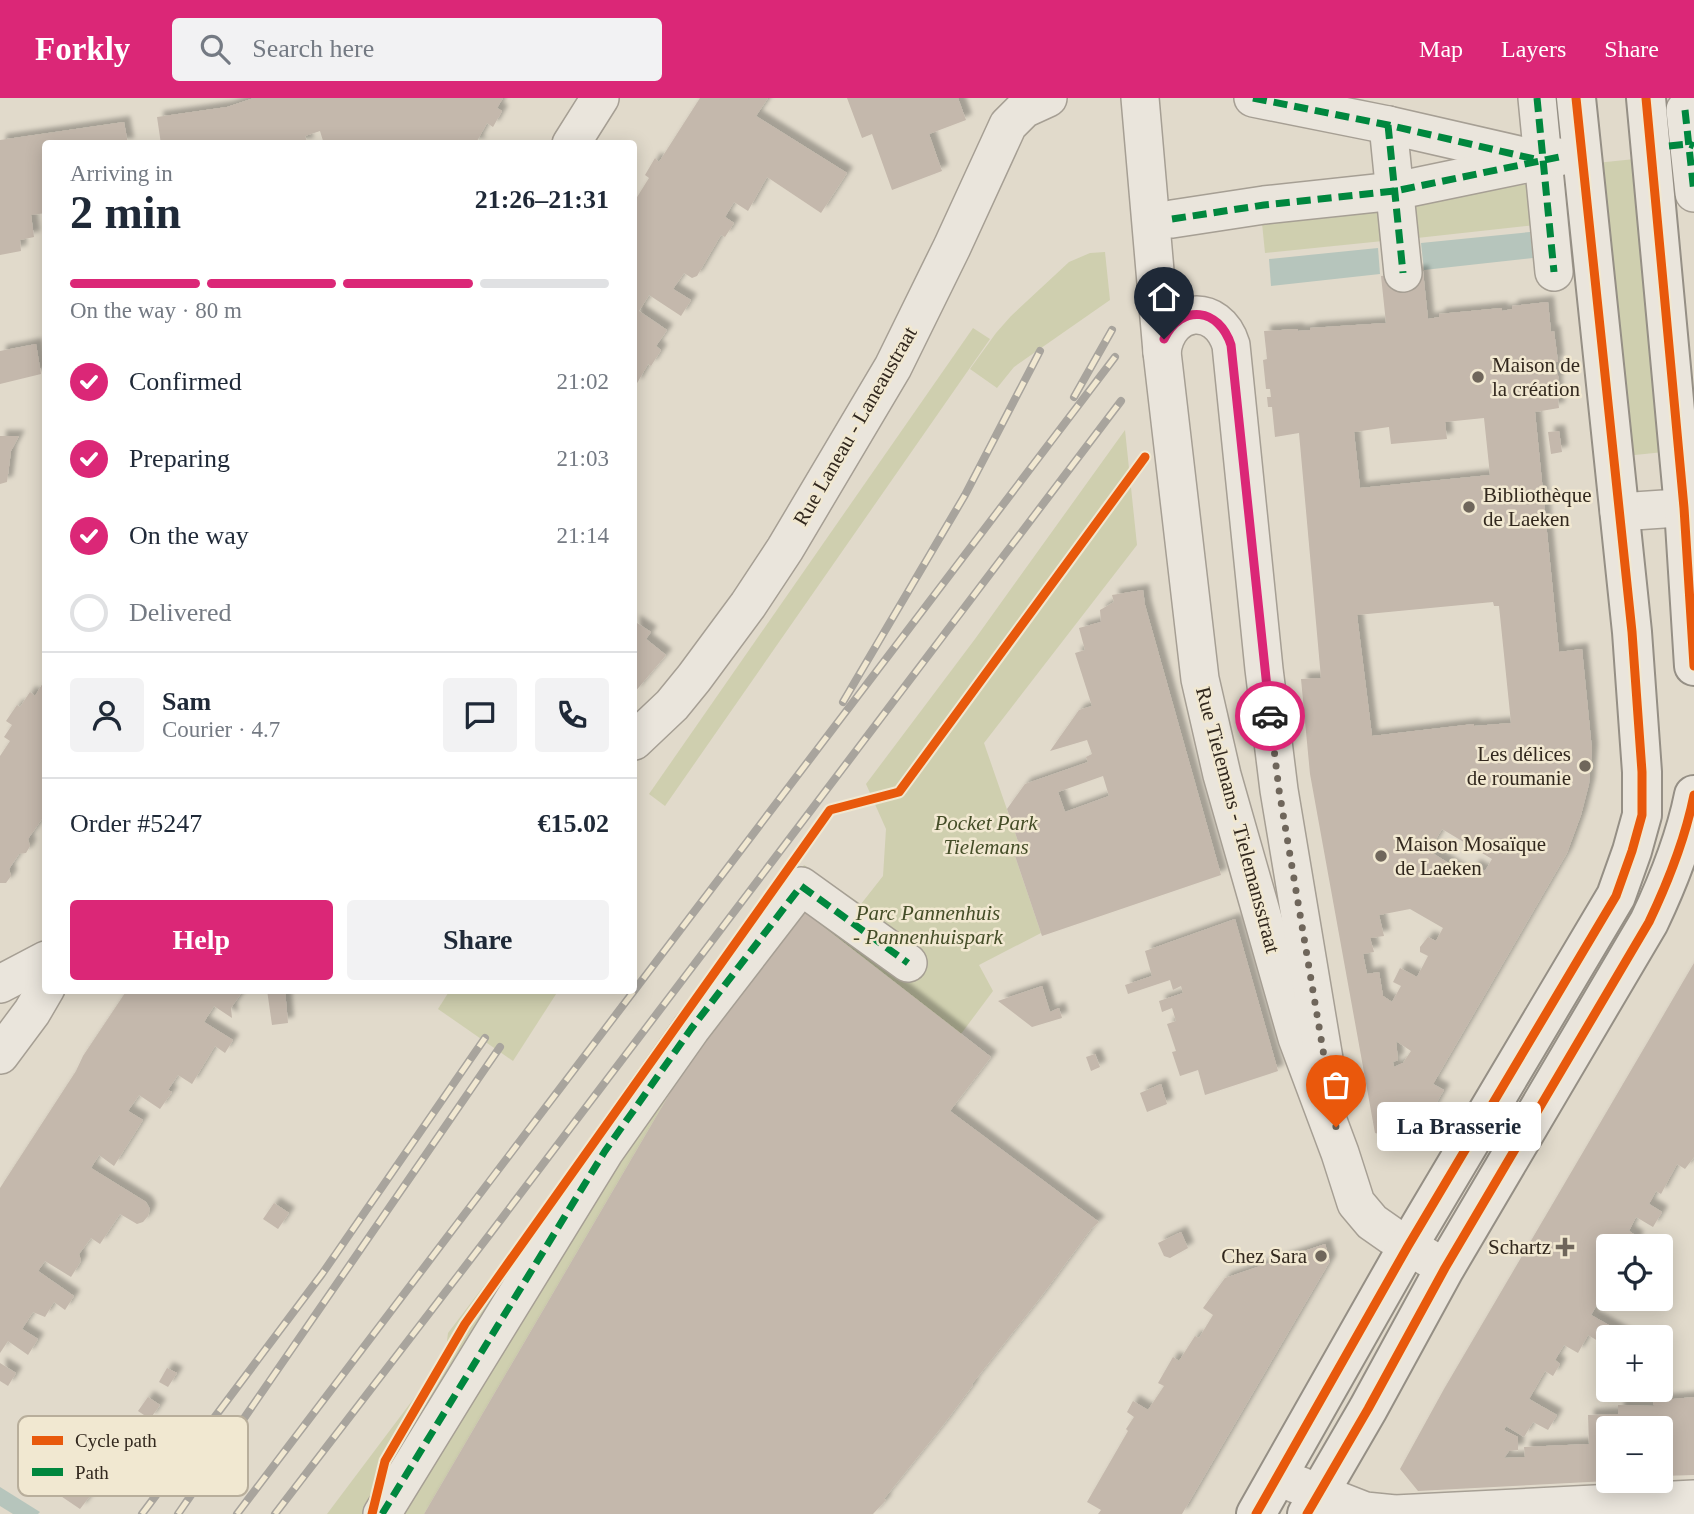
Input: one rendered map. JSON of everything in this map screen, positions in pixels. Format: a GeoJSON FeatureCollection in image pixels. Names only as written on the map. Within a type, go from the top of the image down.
{"type":"FeatureCollection","features":[{"type":"Feature","properties":{"kind":"main road"},"geometry":{"type":"LineString","coordinates":[[1256,1514],[1408,1246],[1616,896],[1642,815],[1642,772],[1632,632],[1576,98]]}},
{"type":"Feature","properties":{"kind":"main road"},"geometry":{"type":"LineString","coordinates":[[1646,98],[1689,508],[1694,666]]}},
{"type":"Feature","properties":{"kind":"main road"},"geometry":{"type":"LineString","coordinates":[[1313,1504],[1445,1268],[1649,922],[1669,880],[1687,831],[1694,795]]}},
{"type":"Feature","properties":{"kind":"street"},"geometry":{"type":"LineString","coordinates":[[574,140],[600,98]]}},
{"type":"Feature","properties":{"kind":"street","name":"Rue Laneau - Laneaustraat"},"geometry":{"type":"LineString","coordinates":[[637,738],[672,705],[694,678],[785,549],[892,367],[952,247],[1008,125],[1024,109],[1048,98]]}},
{"type":"Feature","properties":{"kind":"street","name":"Rue Tielemans - Tielemansstraat"},"geometry":{"type":"LineString","coordinates":[[1140,98],[1162,352],[1200,678],[1222,775],[1297,1038],[1356,1203],[1372,1222],[1445,1268]]}},
{"type":"Feature","properties":{"kind":"street"},"geometry":{"type":"LineString","coordinates":[[1253,98],[1551,158]]}},
{"type":"Feature","properties":{"kind":"street"},"geometry":{"type":"LineString","coordinates":[[1536,98],[1551,158],[1555,272]]}},
{"type":"Feature","properties":{"kind":"street"},"geometry":{"type":"LineString","coordinates":[[1388,125],[1403,273]]}},
{"type":"Feature","properties":{"kind":"street"},"geometry":{"type":"LineString","coordinates":[[1684,136],[1694,193]]}},
{"type":"Feature","properties":{"kind":"street"},"geometry":{"type":"LineString","coordinates":[[1172,219],[1264,205],[1395,191],[1551,158]]}},
{"type":"Feature","properties":{"kind":"street","name":"Rue Tielemans - Tielemansstraat"},"geometry":{"type":"LineString","coordinates":[[1162,352],[1170,327],[1181,318],[1193,314],[1219,322],[1231,345],[1279,790],[1340,1153]]}},
{"type":"Feature","properties":{"kind":"street"},"geometry":{"type":"LineString","coordinates":[[1619,512],[1689,508]]}},
{"type":"Feature","properties":{"kind":"street"},"geometry":{"type":"LineString","coordinates":[[382,1514],[604,1152],[691,1029],[801,886],[908,963]]}},
{"type":"Feature","properties":{"kind":"street"},"geometry":{"type":"LineString","coordinates":[[0,984],[42,962]]}},
{"type":"Feature","properties":{"kind":"street"},"geometry":{"type":"LineString","coordinates":[[0,1055],[42,994]]}},
{"type":"Feature","properties":{"kind":"street"},"geometry":{"type":"LineString","coordinates":[[1278,1477],[1313,1504],[1395,1514],[1694,1499]]}},
{"type":"Feature","properties":{"kind":"green space"},"geometry":{"type":"Polygon","coordinates":[[[1635,159],[1664,452],[1625,456],[1596,163],[1635,159]]]}},
{"type":"Feature","properties":{"kind":"green space"},"geometry":{"type":"Polygon","coordinates":[[[1531,184],[1536,225],[1417,238],[1412,198],[1531,184]]]}},
{"type":"Feature","properties":{"kind":"green space"},"geometry":{"type":"Polygon","coordinates":[[[1379,201],[1383,241],[1265,253],[1261,213],[1379,201]]]}},
{"type":"Feature","properties":{"kind":"green space"},"geometry":{"type":"Polygon","coordinates":[[[1105,252],[1110,300],[1014,367],[997,388],[970,369],[1011,316],[1069,262],[1090,253],[1105,252]]]}},
{"type":"Feature","properties":{"kind":"green space"},"geometry":{"type":"Polygon","coordinates":[[[973,328],[990,339],[665,806],[649,794],[973,328]]]}},
{"type":"Feature","properties":{"kind":"green space","name":"Parc Pannenhuis - Pannenhuispark"},"geometry":{"type":"Polygon","coordinates":[[[1125,430],[1137,545],[984,743],[1021,850],[1014,853],[1041,933],[979,965],[993,991],[961,1034],[800,909],[705,1033],[424,1514],[327,1514],[445,1357],[448,1333],[804,865],[861,904],[883,876],[886,829],[866,784],[975,639],[1125,430]]]}},
{"type":"Feature","properties":{"kind":"green space"},"geometry":{"type":"Polygon","coordinates":[[[447,994],[556,994],[513,1061],[438,1009],[447,994]]]}},
{"type":"Feature","properties":{"kind":"shaded area"},"geometry":{"type":"Polygon","coordinates":[[[1530,232],[1533,258],[1424,270],[1421,243],[1530,232]]]}},
{"type":"Feature","properties":{"kind":"shaded area"},"geometry":{"type":"Polygon","coordinates":[[[1378,248],[1380,274],[1271,286],[1269,259],[1378,248]]]}},
{"type":"Feature","properties":{"kind":"shaded area"},"geometry":{"type":"Polygon","coordinates":[[[0,1487],[40,1512],[13,1514],[0,1506],[0,1487]]]}},
{"type":"Feature","properties":{"kind":"building"},"geometry":{"type":"Polygon","coordinates":[[[254,98],[503,98],[497,108],[502,111],[493,127],[487,123],[478,140],[323,140],[320,131],[305,136],[306,140],[160,140],[157,117],[227,107],[254,98]]]}},
{"type":"Feature","properties":{"kind":"building"},"geometry":{"type":"Polygon","coordinates":[[[700,98],[768,98],[756,116],[847,173],[821,213],[767,177],[748,211],[734,202],[725,217],[734,223],[725,237],[721,235],[697,276],[692,278],[684,273],[673,289],[691,300],[681,316],[649,295],[639,311],[667,330],[656,346],[661,350],[651,366],[648,364],[637,383],[637,197],[649,178],[645,175],[655,158],[659,162],[700,98]]]}},
{"type":"Feature","properties":{"kind":"building"},"geometry":{"type":"Polygon","coordinates":[[[847,98],[958,98],[966,120],[929,134],[942,171],[892,190],[872,134],[862,138],[847,98]]]}},
{"type":"Feature","properties":{"kind":"building"},"geometry":{"type":"Polygon","coordinates":[[[124,122],[127,140],[42,140],[42,214],[31,215],[34,237],[20,240],[21,251],[0,255],[0,140],[124,122]]]}},
{"type":"Feature","properties":{"kind":"building"},"geometry":{"type":"Polygon","coordinates":[[[1423,271],[1428,319],[1439,317],[1439,314],[1502,308],[1502,311],[1512,309],[1512,306],[1548,302],[1558,362],[1554,362],[1559,379],[1556,380],[1559,408],[1535,412],[1559,652],[1582,649],[1592,750],[1589,784],[1567,853],[1433,1084],[1444,1090],[1412,1145],[1401,1139],[1375,1133],[1310,774],[1301,679],[1321,678],[1299,433],[1275,437],[1272,407],[1268,407],[1270,389],[1266,389],[1263,360],[1267,359],[1264,331],[1298,331],[1386,323],[1381,276],[1423,271]],[[1484,418],[1445,422],[1447,439],[1391,444],[1389,427],[1354,432],[1360,488],[1490,475],[1484,418]],[[1493,602],[1357,615],[1372,736],[1474,724],[1511,723],[1499,606],[1494,606],[1493,602]],[[1442,829],[1429,851],[1468,875],[1474,865],[1485,871],[1492,859],[1442,829]],[[1410,909],[1379,915],[1384,936],[1370,938],[1374,952],[1363,954],[1367,974],[1379,972],[1383,996],[1392,1002],[1401,986],[1393,982],[1400,968],[1417,977],[1428,956],[1420,952],[1420,947],[1428,937],[1436,941],[1443,928],[1410,909]],[[1396,1041],[1398,1060],[1393,1062],[1394,1067],[1403,1063],[1411,1051],[1396,1041]]]}},
{"type":"Feature","properties":{"kind":"building"},"geometry":{"type":"Polygon","coordinates":[[[36,344],[41,374],[0,384],[0,351],[36,344]]]}},
{"type":"Feature","properties":{"kind":"building"},"geometry":{"type":"Polygon","coordinates":[[[1559,431],[1562,452],[1551,454],[1548,432],[1559,431]]]}},
{"type":"Feature","properties":{"kind":"building"},"geometry":{"type":"Polygon","coordinates":[[[0,436],[19,436],[11,451],[7,482],[0,484],[0,436]]]}},
{"type":"Feature","properties":{"kind":"building"},"geometry":{"type":"Polygon","coordinates":[[[1143,590],[1221,875],[1042,936],[1014,853],[1021,850],[1007,809],[1025,784],[1088,762],[1086,757],[1092,754],[1087,740],[1050,751],[1079,710],[1092,706],[1075,653],[1085,650],[1079,628],[1101,622],[1100,610],[1114,602],[1112,595],[1143,590]],[[1103,776],[1058,792],[1065,812],[1109,796],[1103,776]]]}},
{"type":"Feature","properties":{"kind":"building"},"geometry":{"type":"Polygon","coordinates":[[[637,623],[651,632],[646,639],[666,655],[637,689],[637,623]]]}},
{"type":"Feature","properties":{"kind":"building"},"geometry":{"type":"Polygon","coordinates":[[[42,685],[42,819],[28,839],[30,846],[26,853],[19,854],[9,869],[11,876],[6,883],[0,883],[0,756],[10,741],[4,737],[12,725],[6,721],[30,692],[35,696],[42,685]]]}},
{"type":"Feature","properties":{"kind":"building"},"geometry":{"type":"Polygon","coordinates":[[[799,908],[991,1057],[950,1111],[1099,1222],[873,1514],[424,1514],[705,1033],[799,908]]]}},
{"type":"Feature","properties":{"kind":"building"},"geometry":{"type":"Polygon","coordinates":[[[1235,919],[1278,1071],[1205,1095],[1198,1070],[1180,1076],[1172,1052],[1176,1051],[1167,1024],[1176,1021],[1172,1008],[1162,1012],[1159,1001],[1183,993],[1181,986],[1173,990],[1170,980],[1128,994],[1125,985],[1152,976],[1145,951],[1235,919]]]}},
{"type":"Feature","properties":{"kind":"building"},"geometry":{"type":"Polygon","coordinates":[[[1694,963],[1694,1157],[1685,1169],[1677,1164],[1661,1194],[1656,1191],[1649,1204],[1662,1212],[1653,1227],[1636,1217],[1629,1231],[1634,1234],[1596,1234],[1596,1306],[1591,1315],[1609,1325],[1596,1325],[1596,1340],[1588,1335],[1578,1353],[1564,1345],[1555,1360],[1560,1364],[1553,1376],[1545,1371],[1529,1399],[1557,1415],[1548,1430],[1533,1422],[1524,1437],[1506,1426],[1504,1430],[1518,1437],[1518,1450],[1509,1451],[1504,1458],[1525,1457],[1524,1447],[1589,1444],[1588,1415],[1618,1414],[1618,1405],[1654,1406],[1653,1402],[1673,1402],[1673,1399],[1694,1397],[1694,1475],[1673,1476],[1673,1416],[1596,1416],[1596,1482],[1418,1491],[1400,1469],[1444,1389],[1694,963]]]}},
{"type":"Feature","properties":{"kind":"building"},"geometry":{"type":"Polygon","coordinates":[[[1042,986],[1050,1012],[1059,1008],[1062,1018],[1032,1027],[998,1001],[1042,986]]]}},
{"type":"Feature","properties":{"kind":"building"},"geometry":{"type":"Polygon","coordinates":[[[124,994],[241,994],[231,1008],[232,1018],[214,1006],[204,1022],[233,1040],[225,1053],[215,1046],[192,1084],[178,1075],[168,1090],[172,1092],[160,1109],[139,1095],[128,1111],[143,1120],[114,1166],[99,1155],[91,1168],[146,1202],[150,1209],[148,1216],[137,1224],[120,1214],[100,1244],[91,1238],[79,1254],[81,1261],[71,1277],[45,1261],[38,1271],[74,1296],[65,1310],[54,1302],[45,1317],[33,1312],[22,1329],[38,1339],[28,1355],[8,1341],[0,1353],[0,1188],[124,994]]]}},
{"type":"Feature","properties":{"kind":"building"},"geometry":{"type":"Polygon","coordinates":[[[268,994],[285,994],[288,1023],[272,1025],[268,994]]]}},
{"type":"Feature","properties":{"kind":"building"},"geometry":{"type":"Polygon","coordinates":[[[1095,1054],[1100,1067],[1091,1071],[1086,1057],[1095,1054]]]}},
{"type":"Feature","properties":{"kind":"building"},"geometry":{"type":"Polygon","coordinates":[[[1161,1084],[1167,1104],[1147,1112],[1140,1093],[1161,1084]]]}},
{"type":"Feature","properties":{"kind":"building"},"geometry":{"type":"Polygon","coordinates":[[[274,1203],[289,1213],[278,1229],[263,1219],[274,1203]]]}},
{"type":"Feature","properties":{"kind":"building"},"geometry":{"type":"Polygon","coordinates":[[[1181,1232],[1188,1248],[1170,1258],[1164,1256],[1158,1243],[1181,1232]]]}},
{"type":"Feature","properties":{"kind":"building"},"geometry":{"type":"Polygon","coordinates":[[[1325,1244],[1330,1261],[1182,1514],[1098,1514],[1101,1510],[1087,1502],[1128,1431],[1126,1429],[1134,1417],[1127,1412],[1133,1401],[1148,1410],[1164,1386],[1158,1383],[1173,1357],[1179,1361],[1195,1336],[1199,1338],[1213,1315],[1203,1308],[1225,1278],[1325,1244]]]}},
{"type":"Feature","properties":{"kind":"building"},"geometry":{"type":"Polygon","coordinates":[[[0,1363],[16,1373],[8,1386],[0,1381],[0,1363]]]}},
{"type":"Feature","properties":{"kind":"building"},"geometry":{"type":"Polygon","coordinates":[[[167,1368],[177,1373],[168,1387],[159,1382],[167,1368]]]}},
{"type":"Feature","properties":{"kind":"building"},"geometry":{"type":"Polygon","coordinates":[[[148,1397],[160,1405],[152,1416],[146,1416],[138,1411],[148,1397]]]}},
{"type":"Feature","properties":{"kind":"building"},"geometry":{"type":"Polygon","coordinates":[[[61,1496],[90,1496],[80,1509],[61,1496]]]}},
{"type":"Feature","properties":{"kind":"railway"},"geometry":{"type":"LineString","coordinates":[[1074,397],[1112,330]]}},
{"type":"Feature","properties":{"kind":"railway"},"geometry":{"type":"LineString","coordinates":[[843,702],[965,495],[1040,351]]}},
{"type":"Feature","properties":{"kind":"railway"},"geometry":{"type":"LineString","coordinates":[[637,987],[1115,357]]}},
{"type":"Feature","properties":{"kind":"railway"},"geometry":{"type":"LineString","coordinates":[[275,1514],[1121,401]]}},
{"type":"Feature","properties":{"kind":"railway"},"geometry":{"type":"LineString","coordinates":[[237,1514],[632,994]]}},
{"type":"Feature","properties":{"kind":"railway"},"geometry":{"type":"LineString","coordinates":[[216,1416],[322,1274],[485,1038]]}},
{"type":"Feature","properties":{"kind":"railway"},"geometry":{"type":"LineString","coordinates":[[246,1416],[500,1047]]}},
{"type":"Feature","properties":{"kind":"railway"},"geometry":{"type":"LineString","coordinates":[[142,1514],[156,1496]]}},
{"type":"Feature","properties":{"kind":"railway"},"geometry":{"type":"LineString","coordinates":[[178,1514],[190,1496]]}},
{"type":"Feature","properties":{"kind":"marked path"},"geometry":{"type":"LineString","coordinates":[[1253,98],[1388,125],[1539,160]]}},
{"type":"Feature","properties":{"kind":"marked path"},"geometry":{"type":"LineString","coordinates":[[1537,98],[1554,272]]}},
{"type":"Feature","properties":{"kind":"marked path"},"geometry":{"type":"LineString","coordinates":[[1685,110],[1694,193]]}},
{"type":"Feature","properties":{"kind":"marked path"},"geometry":{"type":"LineString","coordinates":[[1388,125],[1403,273]]}},
{"type":"Feature","properties":{"kind":"marked path"},"geometry":{"type":"LineString","coordinates":[[1669,146],[1694,146]]}},
{"type":"Feature","properties":{"kind":"marked path"},"geometry":{"type":"LineString","coordinates":[[1172,219],[1264,205],[1395,191],[1559,157]]}},
{"type":"Feature","properties":{"kind":"marked path"},"geometry":{"type":"LineString","coordinates":[[382,1514],[605,1151],[691,1029],[801,886],[908,963]]}},
{"type":"Feature","properties":{"kind":"cycle path"},"geometry":{"type":"LineString","coordinates":[[1256,1514],[1408,1246],[1616,896],[1642,815],[1642,772],[1632,632],[1576,98]]}},
{"type":"Feature","properties":{"kind":"cycle path"},"geometry":{"type":"LineString","coordinates":[[1646,98],[1684,508],[1694,666]]}},
{"type":"Feature","properties":{"kind":"cycle path"},"geometry":{"type":"LineString","coordinates":[[372,1514],[385,1461],[465,1324],[830,810],[899,792],[1145,457]]}},
{"type":"Feature","properties":{"kind":"cycle path"},"geometry":{"type":"LineString","coordinates":[[1307,1514],[1445,1268],[1649,922],[1676,860],[1694,795]]}},
{"type":"Feature","properties":{"kind":"way so far"},"geometry":{"type":"LineString","coordinates":[[1270,716],[1279,790],[1336,1127]]}},
{"type":"Feature","properties":{"kind":"place","name":"Maison de la création"},"geometry":{"type":"Point","coordinates":[1478,377]}},
{"type":"Feature","properties":{"kind":"place","name":"Bibliothèque de Laeken"},"geometry":{"type":"Point","coordinates":[1469,507]}},
{"type":"Feature","properties":{"kind":"place","name":"Les délices de roumanie"},"geometry":{"type":"Point","coordinates":[1585,766]}},
{"type":"Feature","properties":{"kind":"place","name":"Maison Mosaïque de Laeken"},"geometry":{"type":"Point","coordinates":[1381,856]}},
{"type":"Feature","properties":{"kind":"place","name":"La Brasserie"},"geometry":{"type":"Point","coordinates":[1336,1127]}},
{"type":"Feature","properties":{"kind":"place","name":"Schartz"},"geometry":{"type":"Point","coordinates":[1565,1247]}},
{"type":"Feature","properties":{"kind":"place","name":"Chez Sara"},"geometry":{"type":"Point","coordinates":[1321,1256]}},
{"type":"Feature","properties":{"kind":"route"},"geometry":{"type":"LineString","coordinates":[[1164,339],[1170,327],[1181,318],[1193,314],[1219,322],[1231,345],[1270,716]]}},
{"type":"Feature","properties":{"kind":"park label","name":"Pocket Park Tielemans"},"geometry":{"type":"Point","coordinates":[986,835]}}]}
